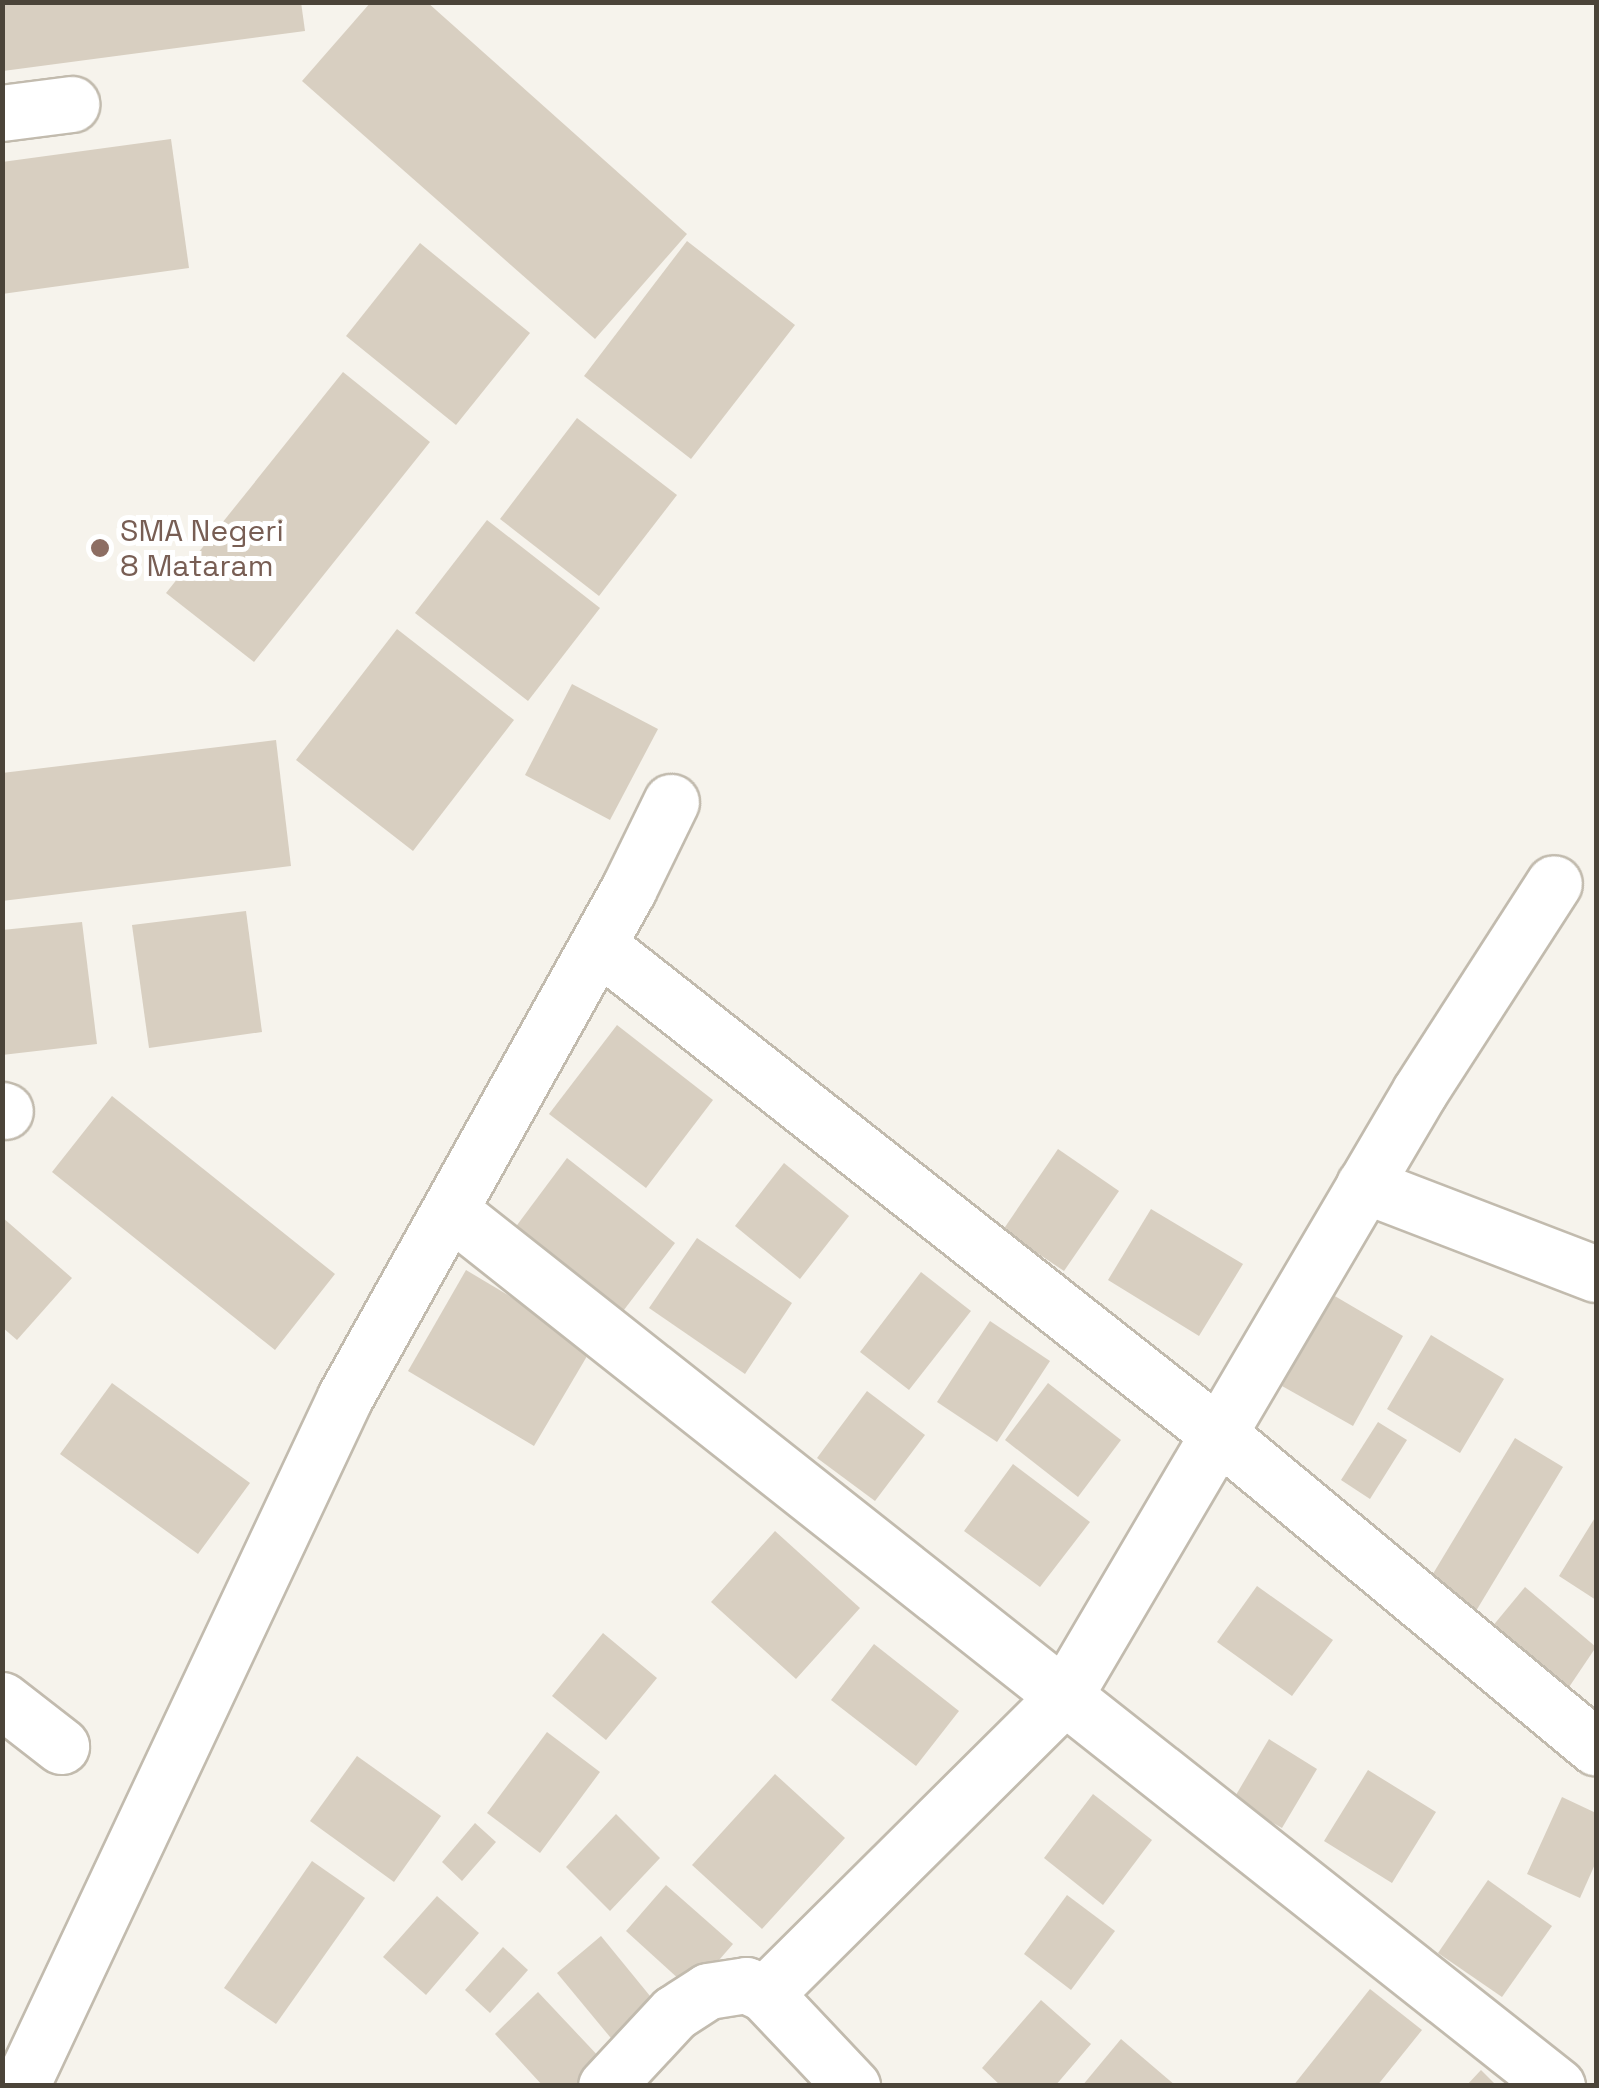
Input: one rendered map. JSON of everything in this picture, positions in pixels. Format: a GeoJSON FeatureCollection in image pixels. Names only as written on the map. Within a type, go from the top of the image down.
{"type":"FeatureCollection","features":[{"type":"Feature","properties":{"kind":"street"},"geometry":{"type":"LineString","coordinates":[[2,113],[71,104]]}},
{"type":"Feature","properties":{"kind":"street"},"geometry":{"type":"LineString","coordinates":[[22,2086],[345,1397],[452,1212],[671,802]]}},
{"type":"Feature","properties":{"kind":"street"},"geometry":{"type":"LineString","coordinates":[[765,1994],[1063,1698],[1222,1437],[1364,1185],[1554,883]]}},
{"type":"Feature","properties":{"kind":"street"},"geometry":{"type":"LineString","coordinates":[[598,945],[1222,1437],[1596,1748]]}},
{"type":"Feature","properties":{"kind":"street"},"geometry":{"type":"LineString","coordinates":[[1364,1185],[1596,1274]]}},
{"type":"Feature","properties":{"kind":"street"},"geometry":{"type":"LineString","coordinates":[[452,1212],[1558,2086]]}},
{"type":"Feature","properties":{"kind":"street"},"geometry":{"type":"LineString","coordinates":[[2,1700],[61,1746]]}},
{"type":"Feature","properties":{"kind":"street"},"geometry":{"type":"LineString","coordinates":[[606,2086],[674,2013],[708,1991],[746,1985],[765,1994],[852,2086]]}},
{"type":"Feature","properties":{"kind":"building"},"geometry":{"type":"Polygon","coordinates":[[[3,2],[301,2],[305,31],[3,71],[3,2]]]}},
{"type":"Feature","properties":{"kind":"building"},"geometry":{"type":"Polygon","coordinates":[[[371,2],[427,2],[687,234],[595,339],[302,81],[371,2]]]}},
{"type":"Feature","properties":{"kind":"building"},"geometry":{"type":"Polygon","coordinates":[[[171,139],[189,268],[2,294],[2,162],[171,139]]]}},
{"type":"Feature","properties":{"kind":"building"},"geometry":{"type":"Polygon","coordinates":[[[687,241],[795,325],[691,459],[584,376],[687,241]]]}},
{"type":"Feature","properties":{"kind":"building"},"geometry":{"type":"Polygon","coordinates":[[[420,243],[530,333],[456,425],[346,336],[420,243]]]}},
{"type":"Feature","properties":{"kind":"building"},"geometry":{"type":"Polygon","coordinates":[[[343,372],[430,442],[254,662],[166,593],[343,372]]]}},
{"type":"Feature","properties":{"kind":"building"},"geometry":{"type":"Polygon","coordinates":[[[577,418],[677,495],[599,596],[500,519],[577,418]]]}},
{"type":"Feature","properties":{"kind":"building"},"geometry":{"type":"Polygon","coordinates":[[[487,520],[600,608],[528,701],[415,613],[487,520]]]}},
{"type":"Feature","properties":{"kind":"building"},"geometry":{"type":"Polygon","coordinates":[[[397,629],[514,720],[413,851],[296,760],[397,629]]]}},
{"type":"Feature","properties":{"kind":"building"},"geometry":{"type":"Polygon","coordinates":[[[572,684],[658,729],[610,820],[525,775],[572,684]]]}},
{"type":"Feature","properties":{"kind":"building"},"geometry":{"type":"Polygon","coordinates":[[[276,740],[291,866],[2,901],[2,773],[276,740]]]}},
{"type":"Feature","properties":{"kind":"building"},"geometry":{"type":"Polygon","coordinates":[[[246,911],[262,1032],[149,1048],[132,925],[246,911]]]}},
{"type":"Feature","properties":{"kind":"building"},"geometry":{"type":"Polygon","coordinates":[[[82,922],[97,1044],[2,1055],[2,930],[82,922]]]}},
{"type":"Feature","properties":{"kind":"building"},"geometry":{"type":"Polygon","coordinates":[[[617,1025],[713,1100],[646,1188],[549,1114],[617,1025]]]}},
{"type":"Feature","properties":{"kind":"building"},"geometry":{"type":"Polygon","coordinates":[[[112,1096],[335,1274],[275,1350],[52,1172],[112,1096]]]}},
{"type":"Feature","properties":{"kind":"building"},"geometry":{"type":"Polygon","coordinates":[[[1058,1149],[1119,1191],[1064,1271],[1003,1230],[1058,1149]]]}},
{"type":"Feature","properties":{"kind":"building"},"geometry":{"type":"Polygon","coordinates":[[[567,1158],[675,1243],[614,1323],[506,1240],[567,1158]]]}},
{"type":"Feature","properties":{"kind":"building"},"geometry":{"type":"Polygon","coordinates":[[[784,1163],[849,1216],[800,1279],[735,1226],[784,1163]]]}},
{"type":"Feature","properties":{"kind":"building"},"geometry":{"type":"Polygon","coordinates":[[[1151,1209],[1243,1264],[1199,1336],[1108,1280],[1151,1209]]]}},
{"type":"Feature","properties":{"kind":"building"},"geometry":{"type":"Polygon","coordinates":[[[2,1217],[72,1278],[17,1340],[2,1327],[2,1217]]]}},
{"type":"Feature","properties":{"kind":"building"},"geometry":{"type":"Polygon","coordinates":[[[697,1238],[792,1303],[745,1374],[649,1308],[697,1238]]]}},
{"type":"Feature","properties":{"kind":"building"},"geometry":{"type":"Polygon","coordinates":[[[466,1270],[593,1346],[534,1446],[408,1371],[466,1270]]]}},
{"type":"Feature","properties":{"kind":"building"},"geometry":{"type":"Polygon","coordinates":[[[921,1272],[971,1311],[909,1390],[860,1352],[921,1272]]]}},
{"type":"Feature","properties":{"kind":"building"},"geometry":{"type":"Polygon","coordinates":[[[1333,1295],[1403,1336],[1353,1426],[1282,1386],[1333,1295]]]}},
{"type":"Feature","properties":{"kind":"building"},"geometry":{"type":"Polygon","coordinates":[[[990,1321],[1050,1361],[997,1442],[937,1402],[990,1321]]]}},
{"type":"Feature","properties":{"kind":"building"},"geometry":{"type":"Polygon","coordinates":[[[1431,1335],[1504,1379],[1460,1453],[1387,1409],[1431,1335]]]}},
{"type":"Feature","properties":{"kind":"building"},"geometry":{"type":"Polygon","coordinates":[[[112,1383],[250,1483],[198,1554],[60,1454],[112,1383]]]}},
{"type":"Feature","properties":{"kind":"building"},"geometry":{"type":"Polygon","coordinates":[[[1048,1383],[1121,1440],[1078,1497],[1005,1440],[1048,1383]]]}},
{"type":"Feature","properties":{"kind":"building"},"geometry":{"type":"Polygon","coordinates":[[[867,1391],[925,1435],[875,1501],[817,1458],[867,1391]]]}},
{"type":"Feature","properties":{"kind":"building"},"geometry":{"type":"Polygon","coordinates":[[[1378,1422],[1407,1440],[1370,1499],[1341,1480],[1378,1422]]]}},
{"type":"Feature","properties":{"kind":"building"},"geometry":{"type":"Polygon","coordinates":[[[1515,1438],[1563,1467],[1476,1611],[1428,1582],[1515,1438]]]}},
{"type":"Feature","properties":{"kind":"building"},"geometry":{"type":"Polygon","coordinates":[[[1013,1464],[1090,1522],[1040,1587],[964,1531],[1013,1464]]]}},
{"type":"Feature","properties":{"kind":"building"},"geometry":{"type":"Polygon","coordinates":[[[1596,1516],[1596,1600],[1559,1576],[1596,1516]]]}},
{"type":"Feature","properties":{"kind":"building"},"geometry":{"type":"Polygon","coordinates":[[[775,1531],[860,1608],[796,1679],[711,1602],[775,1531]]]}},
{"type":"Feature","properties":{"kind":"building"},"geometry":{"type":"Polygon","coordinates":[[[1257,1586],[1333,1640],[1292,1696],[1217,1642],[1257,1586]]]}},
{"type":"Feature","properties":{"kind":"building"},"geometry":{"type":"Polygon","coordinates":[[[1525,1587],[1596,1647],[1559,1702],[1482,1639],[1525,1587]]]}},
{"type":"Feature","properties":{"kind":"building"},"geometry":{"type":"Polygon","coordinates":[[[603,1633],[657,1678],[606,1740],[552,1696],[603,1633]]]}},
{"type":"Feature","properties":{"kind":"building"},"geometry":{"type":"Polygon","coordinates":[[[874,1644],[959,1711],[916,1766],[831,1700],[874,1644]]]}},
{"type":"Feature","properties":{"kind":"building"},"geometry":{"type":"Polygon","coordinates":[[[547,1732],[600,1772],[540,1853],[487,1813],[547,1732]]]}},
{"type":"Feature","properties":{"kind":"building"},"geometry":{"type":"Polygon","coordinates":[[[1269,1739],[1317,1769],[1282,1828],[1233,1800],[1269,1739]]]}},
{"type":"Feature","properties":{"kind":"building"},"geometry":{"type":"Polygon","coordinates":[[[357,1756],[441,1816],[394,1882],[310,1821],[357,1756]]]}},
{"type":"Feature","properties":{"kind":"building"},"geometry":{"type":"Polygon","coordinates":[[[1368,1770],[1436,1812],[1392,1883],[1324,1841],[1368,1770]]]}},
{"type":"Feature","properties":{"kind":"building"},"geometry":{"type":"Polygon","coordinates":[[[775,1774],[845,1838],[762,1929],[692,1865],[775,1774]]]}},
{"type":"Feature","properties":{"kind":"building"},"geometry":{"type":"Polygon","coordinates":[[[1093,1794],[1152,1840],[1103,1905],[1044,1858],[1093,1794]]]}},
{"type":"Feature","properties":{"kind":"building"},"geometry":{"type":"Polygon","coordinates":[[[1562,1797],[1596,1813],[1596,1862],[1580,1898],[1527,1874],[1562,1797]]]}},
{"type":"Feature","properties":{"kind":"building"},"geometry":{"type":"Polygon","coordinates":[[[616,1814],[660,1858],[610,1911],[566,1867],[616,1814]]]}},
{"type":"Feature","properties":{"kind":"building"},"geometry":{"type":"Polygon","coordinates":[[[475,1823],[496,1842],[462,1881],[442,1862],[475,1823]]]}},
{"type":"Feature","properties":{"kind":"building"},"geometry":{"type":"Polygon","coordinates":[[[312,1861],[365,1898],[276,2024],[224,1988],[312,1861]]]}},
{"type":"Feature","properties":{"kind":"building"},"geometry":{"type":"Polygon","coordinates":[[[1488,1880],[1552,1926],[1502,1997],[1438,1953],[1488,1880]]]}},
{"type":"Feature","properties":{"kind":"building"},"geometry":{"type":"Polygon","coordinates":[[[666,1885],[733,1944],[692,1991],[626,1931],[666,1885]]]}},
{"type":"Feature","properties":{"kind":"building"},"geometry":{"type":"Polygon","coordinates":[[[1067,1895],[1115,1931],[1071,1990],[1024,1954],[1067,1895]]]}},
{"type":"Feature","properties":{"kind":"building"},"geometry":{"type":"Polygon","coordinates":[[[437,1896],[479,1933],[426,1995],[383,1957],[437,1896]]]}},
{"type":"Feature","properties":{"kind":"building"},"geometry":{"type":"Polygon","coordinates":[[[601,1936],[659,2007],[615,2043],[557,1973],[601,1936]]]}},
{"type":"Feature","properties":{"kind":"building"},"geometry":{"type":"Polygon","coordinates":[[[503,1947],[528,1970],[490,2013],[465,1990],[503,1947]]]}},
{"type":"Feature","properties":{"kind":"building"},"geometry":{"type":"Polygon","coordinates":[[[1370,1989],[1422,2030],[1377,2086],[1293,2086],[1370,1989]]]}},
{"type":"Feature","properties":{"kind":"building"},"geometry":{"type":"Polygon","coordinates":[[[538,1992],[602,2060],[575,2086],[543,2086],[495,2034],[538,1992]]]}},
{"type":"Feature","properties":{"kind":"building"},"geometry":{"type":"Polygon","coordinates":[[[1041,2000],[1091,2044],[1055,2086],[1001,2086],[982,2068],[1041,2000]]]}},
{"type":"Feature","properties":{"kind":"building"},"geometry":{"type":"Polygon","coordinates":[[[1121,2039],[1176,2086],[1082,2086],[1121,2039]]]}},
{"type":"Feature","properties":{"kind":"building"},"geometry":{"type":"Polygon","coordinates":[[[1481,2070],[1497,2086],[1466,2086],[1481,2070]]]}},
{"type":"Feature","properties":{"kind":"place","name":"SMA Negeri 8 Mataram"},"geometry":{"type":"Point","coordinates":[100,548]}}]}
